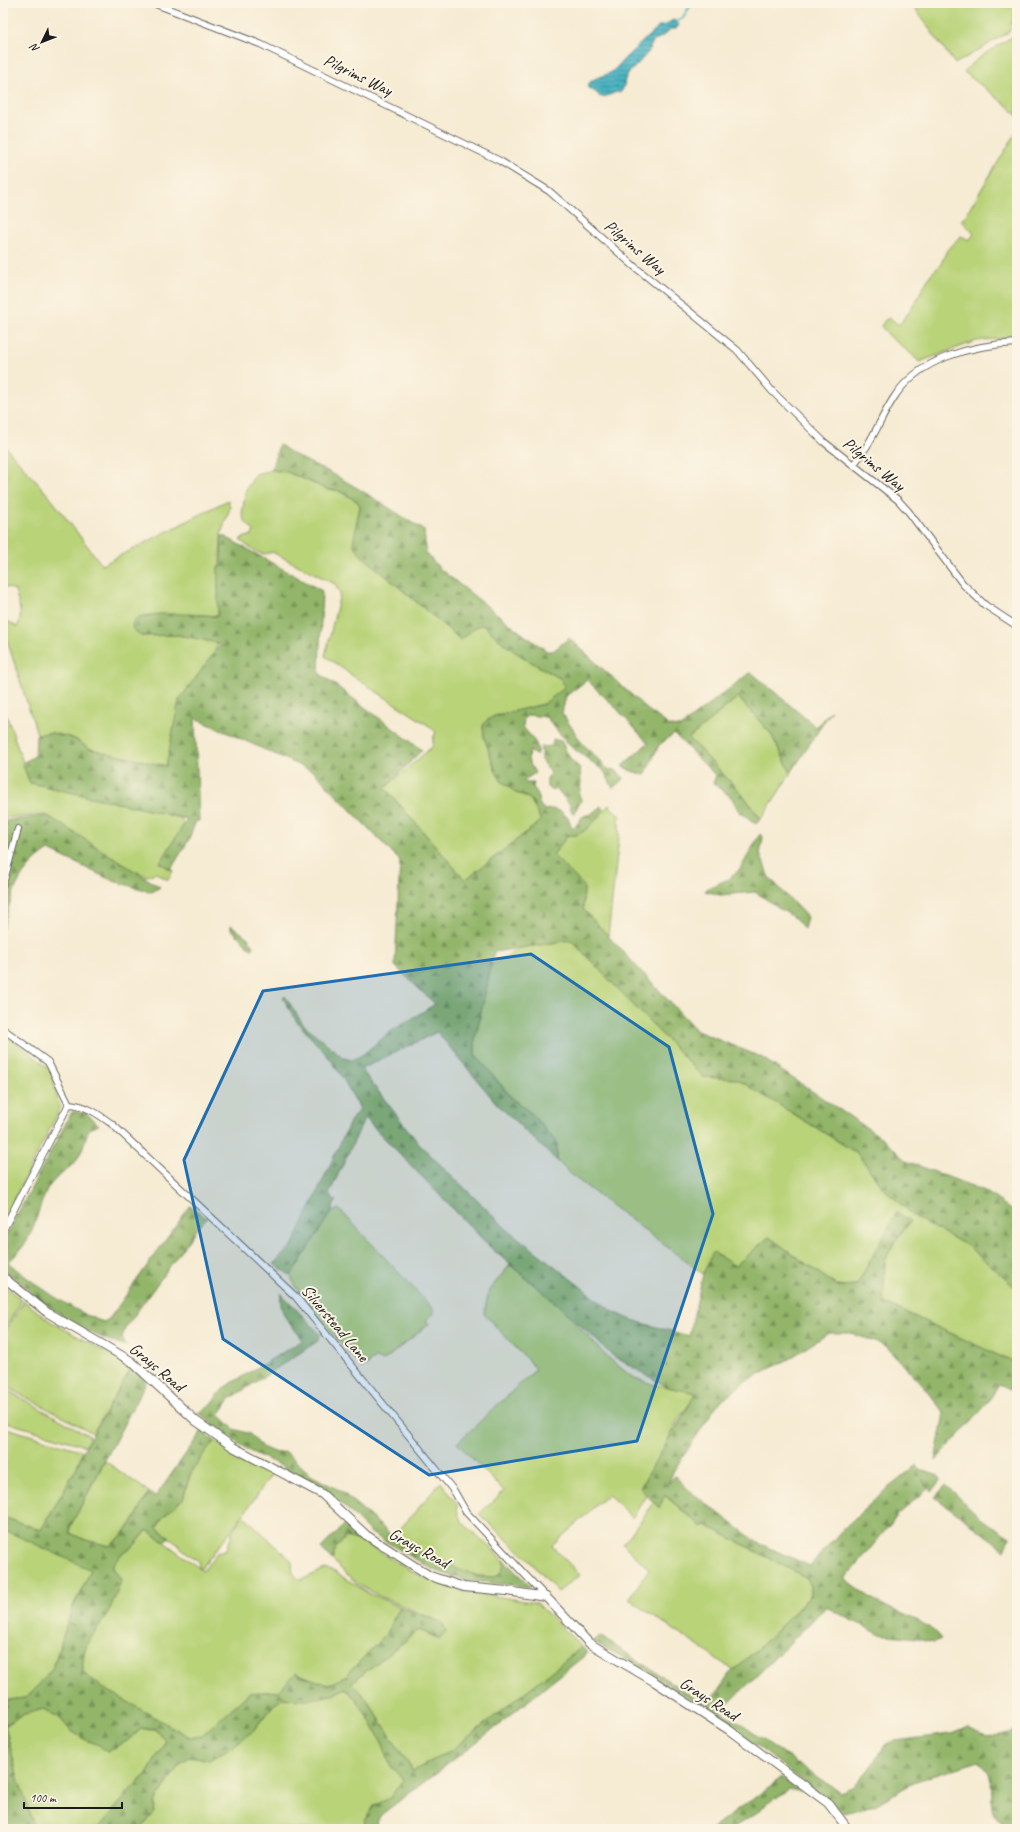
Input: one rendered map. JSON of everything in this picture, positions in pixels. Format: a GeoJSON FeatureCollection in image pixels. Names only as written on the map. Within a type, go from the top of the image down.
{"type":"FeatureCollection","features":[{"type":"Feature","properties":{"kind":"street","name":"Pilgrims Way"},"geometry":{"type":"LineString","coordinates":[[153,3],[274,51],[500,161],[548,191],[635,267],[732,346],[796,417],[824,442],[898,500],[963,584],[985,605],[1017,626]]}},
{"type":"Feature","properties":{"kind":"street"},"geometry":{"type":"LineString","coordinates":[[853,465],[867,447],[892,400],[914,374],[939,360],[960,352],[987,346],[1017,343]]}},
{"type":"Feature","properties":{"kind":"street"},"geometry":{"type":"LineString","coordinates":[[3,884],[18,829]]}},
{"type":"Feature","properties":{"kind":"street"},"geometry":{"type":"LineString","coordinates":[[3,1028],[48,1062],[69,1104],[3,1230]]}},
{"type":"Feature","properties":{"kind":"street","name":"Silverstead Lane"},"geometry":{"type":"LineString","coordinates":[[69,1104],[78,1105],[94,1111],[112,1124],[296,1297],[454,1491],[466,1512],[546,1597]]}},
{"type":"Feature","properties":{"kind":"street","name":"Grays Road"},"geometry":{"type":"LineString","coordinates":[[3,1277],[48,1313],[131,1361],[196,1421],[233,1447],[322,1494],[366,1535],[430,1576],[464,1587],[507,1591],[546,1597],[588,1643],[655,1682],[729,1730],[828,1803],[848,1829]]}},
{"type":"Feature","properties":{"kind":"highlighted area"},"geometry":{"type":"Polygon","coordinates":[[[531,954],[669,1047],[713,1214],[637,1441],[429,1475],[223,1339],[184,1160],[263,991],[531,954]]]}},
{"type":"Feature","properties":{"kind":"green space"},"geometry":{"type":"Polygon","coordinates":[[[911,3],[1017,3],[1009,32],[955,64],[911,3]]]}},
{"type":"Feature","properties":{"kind":"green space"},"geometry":{"type":"Polygon","coordinates":[[[1017,33],[1017,116],[1010,108],[964,72],[982,56],[1017,33]]]}},
{"type":"Feature","properties":{"kind":"green space"},"geometry":{"type":"Polygon","coordinates":[[[1017,131],[1017,337],[976,341],[919,362],[889,336],[881,326],[885,320],[890,318],[899,325],[909,312],[931,274],[941,264],[946,252],[961,236],[969,240],[974,234],[962,221],[1017,131]]]}},
{"type":"Feature","properties":{"kind":"green space"},"geometry":{"type":"Polygon","coordinates":[[[3,444],[49,496],[102,565],[228,500],[230,508],[221,534],[218,616],[188,614],[141,636],[178,635],[218,643],[168,766],[117,757],[90,749],[75,739],[52,733],[37,734],[7,640],[3,638],[3,618],[17,627],[20,614],[15,590],[3,586],[3,444]]]}},
{"type":"Feature","properties":{"kind":"green space"},"geometry":{"type":"Polygon","coordinates":[[[279,444],[293,454],[351,484],[424,530],[426,553],[440,569],[516,629],[547,651],[553,651],[569,638],[648,710],[670,726],[680,727],[748,674],[752,673],[816,727],[831,711],[791,773],[771,734],[738,697],[689,738],[743,795],[761,819],[756,824],[738,810],[732,798],[713,783],[716,776],[674,734],[659,745],[645,775],[631,771],[622,766],[648,743],[617,709],[587,680],[566,696],[562,713],[582,743],[608,769],[617,771],[624,778],[613,788],[604,771],[570,746],[546,717],[529,715],[524,718],[523,727],[536,743],[538,750],[536,755],[529,751],[528,760],[535,773],[524,780],[526,783],[534,783],[533,787],[538,794],[539,803],[545,810],[555,809],[563,813],[568,818],[571,826],[574,828],[582,817],[590,815],[601,806],[604,811],[593,823],[578,834],[568,835],[553,855],[584,886],[583,909],[697,1031],[761,1057],[885,1140],[906,1161],[985,1191],[1017,1214],[1017,1289],[968,1246],[916,1218],[884,1189],[857,1153],[737,1079],[703,1077],[571,940],[494,952],[475,1040],[475,1054],[512,1099],[531,1113],[557,1143],[557,1161],[497,1104],[437,1032],[361,1069],[419,1144],[507,1229],[612,1311],[632,1320],[689,1336],[703,1274],[713,1252],[735,1266],[769,1237],[837,1286],[857,1285],[897,1212],[910,1221],[893,1244],[885,1261],[883,1302],[1017,1364],[1017,1393],[999,1385],[986,1405],[935,1461],[944,1413],[926,1389],[886,1346],[851,1333],[829,1333],[789,1359],[747,1380],[717,1405],[674,1470],[668,1484],[675,1476],[691,1492],[758,1543],[810,1566],[842,1530],[883,1492],[917,1465],[919,1469],[937,1474],[941,1479],[931,1492],[924,1480],[928,1488],[898,1515],[845,1579],[878,1602],[929,1627],[941,1639],[934,1642],[917,1638],[879,1634],[826,1607],[721,1711],[840,1792],[854,1786],[869,1769],[886,1744],[895,1741],[951,1734],[969,1727],[987,1738],[1017,1731],[1017,1829],[1006,1829],[995,1814],[992,1802],[989,1773],[979,1761],[916,1781],[875,1805],[844,1813],[717,1715],[626,1659],[592,1641],[600,1636],[707,1706],[733,1670],[758,1649],[811,1596],[811,1586],[807,1578],[704,1524],[702,1527],[665,1495],[659,1508],[640,1488],[696,1393],[667,1387],[613,1356],[562,1308],[492,1249],[365,1118],[329,1194],[336,1201],[331,1212],[291,1276],[274,1264],[293,1244],[351,1120],[360,1109],[331,1060],[297,1022],[283,998],[285,996],[303,1024],[344,1058],[352,1060],[362,1055],[390,1032],[435,1004],[395,966],[400,861],[314,772],[195,718],[199,821],[196,821],[188,841],[171,869],[160,863],[187,819],[30,783],[22,763],[35,756],[37,734],[52,733],[75,739],[90,749],[166,766],[179,700],[220,645],[218,643],[178,635],[141,636],[133,629],[132,626],[134,620],[149,615],[187,614],[218,616],[218,567],[221,567],[222,535],[322,591],[319,673],[422,750],[385,788],[465,880],[541,821],[531,800],[523,795],[515,793],[509,786],[502,782],[496,772],[484,737],[483,726],[486,721],[494,716],[544,704],[563,689],[564,686],[561,679],[511,649],[485,625],[478,626],[461,640],[360,554],[353,544],[360,506],[357,501],[337,490],[329,490],[287,472],[271,470],[279,444]]]}},
{"type":"Feature","properties":{"kind":"green space"},"geometry":{"type":"Polygon","coordinates":[[[271,470],[287,472],[329,490],[337,490],[357,501],[360,506],[356,525],[360,554],[461,640],[478,626],[485,625],[511,649],[561,679],[564,686],[563,689],[544,704],[494,716],[483,726],[484,737],[496,771],[502,782],[509,786],[515,793],[523,795],[531,800],[541,821],[465,880],[385,788],[433,746],[433,738],[436,732],[428,725],[363,683],[325,656],[340,594],[335,584],[272,552],[263,554],[259,553],[240,540],[252,535],[254,531],[245,522],[242,514],[246,489],[256,474],[271,470]]]}},
{"type":"Feature","properties":{"kind":"green space"},"geometry":{"type":"Polygon","coordinates":[[[738,697],[771,734],[791,773],[761,819],[743,795],[689,738],[738,697]]]}},
{"type":"Feature","properties":{"kind":"green space"},"geometry":{"type":"Polygon","coordinates":[[[3,705],[29,780],[153,808],[171,816],[181,818],[184,825],[160,863],[173,871],[168,880],[156,873],[147,876],[107,858],[68,833],[46,815],[3,818],[3,705]]]}},
{"type":"Feature","properties":{"kind":"green space"},"geometry":{"type":"Polygon","coordinates":[[[553,739],[561,741],[571,760],[580,768],[581,783],[579,795],[582,801],[577,807],[575,813],[572,813],[570,805],[557,789],[553,791],[547,787],[547,780],[550,773],[541,760],[541,747],[552,746],[553,739]]]}},
{"type":"Feature","properties":{"kind":"green space"},"geometry":{"type":"Polygon","coordinates":[[[609,805],[619,815],[619,837],[608,936],[583,909],[584,886],[553,855],[567,836],[583,832],[609,805]]]}},
{"type":"Feature","properties":{"kind":"green space"},"geometry":{"type":"Polygon","coordinates":[[[48,816],[160,887],[152,892],[113,881],[49,850],[38,858],[23,874],[14,893],[3,928],[3,890],[21,829],[3,876],[3,821],[48,816]]]}},
{"type":"Feature","properties":{"kind":"green space"},"geometry":{"type":"Polygon","coordinates":[[[760,834],[763,837],[760,854],[769,877],[807,917],[804,929],[796,919],[755,892],[720,895],[705,891],[735,874],[745,861],[760,834]]]}},
{"type":"Feature","properties":{"kind":"green space"},"geometry":{"type":"Polygon","coordinates":[[[231,925],[248,938],[253,947],[252,950],[231,929],[231,925]]]}},
{"type":"Feature","properties":{"kind":"green space"},"geometry":{"type":"Polygon","coordinates":[[[571,940],[703,1077],[737,1079],[857,1153],[884,1189],[914,1216],[968,1246],[1017,1289],[1017,1364],[883,1302],[885,1261],[893,1244],[910,1222],[897,1212],[857,1285],[837,1286],[769,1237],[735,1266],[713,1253],[703,1274],[574,1177],[557,1161],[557,1143],[531,1113],[514,1100],[475,1054],[475,1040],[491,965],[520,948],[571,940]]]}},
{"type":"Feature","properties":{"kind":"green space"},"geometry":{"type":"Polygon","coordinates":[[[3,1034],[32,1054],[51,1071],[60,1109],[3,1221],[3,1034]]]}},
{"type":"Feature","properties":{"kind":"green space"},"geometry":{"type":"Polygon","coordinates":[[[72,1112],[86,1113],[99,1125],[89,1129],[77,1159],[48,1188],[29,1236],[24,1245],[8,1262],[16,1269],[68,1305],[104,1322],[109,1319],[190,1206],[207,1218],[198,1227],[126,1327],[122,1337],[127,1346],[109,1341],[92,1333],[60,1314],[45,1304],[3,1268],[3,1241],[72,1112]]]}},
{"type":"Feature","properties":{"kind":"green space"},"geometry":{"type":"Polygon","coordinates":[[[339,1209],[434,1310],[434,1314],[426,1320],[429,1324],[383,1361],[375,1358],[369,1362],[367,1366],[362,1368],[315,1313],[295,1286],[291,1276],[331,1212],[339,1209]]]}},
{"type":"Feature","properties":{"kind":"green space"},"geometry":{"type":"Polygon","coordinates":[[[510,1265],[562,1308],[605,1355],[632,1377],[652,1384],[698,1393],[678,1419],[647,1482],[649,1491],[632,1518],[608,1494],[552,1546],[580,1575],[558,1592],[528,1559],[479,1514],[504,1491],[457,1443],[536,1369],[484,1314],[489,1290],[510,1265]]]}},
{"type":"Feature","properties":{"kind":"green space"},"geometry":{"type":"Polygon","coordinates":[[[3,1285],[22,1300],[3,1333],[3,1285]]]}},
{"type":"Feature","properties":{"kind":"green space"},"geometry":{"type":"Polygon","coordinates":[[[281,1293],[320,1334],[318,1341],[230,1399],[219,1415],[234,1429],[250,1434],[262,1447],[276,1453],[286,1452],[312,1476],[341,1491],[388,1532],[413,1550],[478,1576],[496,1577],[503,1569],[504,1560],[531,1587],[464,1580],[434,1570],[371,1533],[344,1506],[324,1491],[282,1466],[245,1449],[210,1420],[198,1413],[206,1409],[225,1387],[303,1340],[283,1313],[281,1307],[281,1293]]]}},
{"type":"Feature","properties":{"kind":"green space"},"geometry":{"type":"Polygon","coordinates":[[[24,1301],[50,1321],[132,1367],[93,1433],[3,1385],[3,1336],[24,1301]]]}},
{"type":"Feature","properties":{"kind":"green space"},"geometry":{"type":"Polygon","coordinates":[[[132,1367],[146,1382],[70,1527],[70,1533],[83,1539],[109,1546],[128,1529],[149,1492],[155,1497],[202,1431],[215,1441],[208,1448],[190,1475],[183,1499],[162,1518],[157,1528],[170,1537],[163,1541],[147,1530],[133,1547],[123,1552],[112,1566],[121,1580],[108,1612],[87,1645],[83,1657],[83,1673],[107,1690],[189,1737],[202,1735],[249,1693],[279,1691],[296,1673],[328,1685],[345,1677],[385,1635],[400,1607],[441,1622],[446,1631],[440,1639],[419,1630],[351,1683],[366,1698],[413,1771],[452,1750],[582,1647],[588,1653],[468,1749],[382,1814],[377,1820],[376,1825],[379,1829],[364,1829],[365,1820],[374,1806],[390,1798],[403,1780],[390,1765],[383,1744],[363,1709],[346,1688],[324,1697],[300,1700],[284,1698],[272,1706],[253,1731],[225,1752],[209,1760],[189,1757],[180,1764],[156,1800],[154,1813],[141,1829],[98,1829],[132,1788],[148,1773],[166,1740],[154,1728],[141,1729],[127,1741],[107,1752],[99,1745],[84,1739],[70,1730],[60,1718],[43,1709],[22,1715],[5,1725],[18,1778],[35,1829],[3,1829],[3,1693],[7,1700],[25,1698],[37,1687],[53,1667],[71,1612],[91,1570],[9,1532],[3,1533],[3,1517],[41,1530],[76,1469],[83,1451],[132,1367]]]}},
{"type":"Feature","properties":{"kind":"green space"},"geometry":{"type":"Polygon","coordinates":[[[3,1388],[90,1436],[85,1446],[3,1421],[3,1388]]]}},
{"type":"Feature","properties":{"kind":"green space"},"geometry":{"type":"Polygon","coordinates":[[[3,1427],[83,1451],[76,1469],[41,1530],[3,1517],[3,1427]]]}},
{"type":"Feature","properties":{"kind":"green space"},"geometry":{"type":"Polygon","coordinates":[[[215,1441],[273,1472],[243,1515],[292,1561],[292,1569],[298,1578],[301,1580],[325,1569],[335,1572],[368,1593],[400,1607],[385,1635],[345,1677],[328,1685],[296,1673],[279,1691],[249,1693],[203,1735],[189,1737],[106,1690],[83,1673],[83,1657],[87,1645],[113,1602],[121,1580],[112,1566],[123,1552],[133,1547],[148,1530],[203,1571],[217,1553],[225,1551],[232,1532],[242,1516],[201,1569],[198,1561],[157,1528],[162,1518],[183,1499],[190,1475],[208,1448],[215,1441]]]}},
{"type":"Feature","properties":{"kind":"green space"},"geometry":{"type":"Polygon","coordinates":[[[105,1461],[149,1492],[128,1529],[109,1546],[83,1539],[70,1533],[70,1527],[105,1461]]]}},
{"type":"Feature","properties":{"kind":"green space"},"geometry":{"type":"Polygon","coordinates":[[[441,1482],[457,1504],[458,1515],[464,1524],[504,1560],[503,1569],[496,1577],[478,1576],[459,1570],[432,1556],[413,1550],[394,1536],[441,1482]]]}},
{"type":"Feature","properties":{"kind":"green space"},"geometry":{"type":"Polygon","coordinates":[[[946,1485],[982,1519],[1010,1537],[1005,1550],[935,1497],[946,1485]]]}},
{"type":"Feature","properties":{"kind":"green space"},"geometry":{"type":"Polygon","coordinates":[[[664,1495],[702,1527],[704,1524],[807,1578],[811,1586],[811,1595],[758,1649],[733,1670],[629,1599],[649,1569],[623,1544],[654,1503],[659,1508],[664,1495]]]}},
{"type":"Feature","properties":{"kind":"green space"},"geometry":{"type":"Polygon","coordinates":[[[347,1522],[361,1541],[346,1537],[336,1548],[332,1560],[321,1548],[347,1522]]]}},
{"type":"Feature","properties":{"kind":"green space"},"geometry":{"type":"Polygon","coordinates":[[[9,1532],[92,1569],[73,1606],[53,1667],[42,1683],[25,1698],[8,1700],[3,1693],[3,1533],[9,1532]]]}},
{"type":"Feature","properties":{"kind":"green space"},"geometry":{"type":"Polygon","coordinates":[[[346,1537],[361,1541],[420,1576],[445,1585],[464,1591],[537,1603],[582,1647],[452,1750],[413,1771],[366,1698],[351,1683],[419,1630],[440,1639],[441,1622],[381,1597],[357,1584],[332,1560],[336,1548],[346,1537]]]}},
{"type":"Feature","properties":{"kind":"green space"},"geometry":{"type":"Polygon","coordinates":[[[346,1688],[363,1709],[383,1744],[390,1765],[403,1780],[390,1798],[374,1806],[364,1829],[141,1829],[154,1813],[156,1800],[180,1764],[189,1757],[209,1760],[253,1731],[276,1702],[284,1698],[297,1700],[333,1695],[346,1688]]]}},
{"type":"Feature","properties":{"kind":"green space"},"geometry":{"type":"Polygon","coordinates":[[[43,1709],[60,1718],[70,1730],[84,1739],[99,1745],[107,1752],[127,1741],[141,1729],[154,1729],[166,1740],[148,1773],[132,1788],[98,1829],[35,1829],[18,1778],[5,1726],[22,1715],[43,1709]]]}},
{"type":"Feature","properties":{"kind":"green space"},"geometry":{"type":"Polygon","coordinates":[[[781,1778],[800,1792],[789,1789],[732,1829],[712,1829],[781,1778]]]}},
{"type":"Feature","properties":{"kind":"water"},"geometry":{"type":"Polygon","coordinates":[[[673,20],[679,25],[676,29],[670,29],[667,33],[653,42],[646,55],[625,79],[624,87],[621,92],[600,97],[597,93],[588,88],[587,85],[594,79],[610,73],[617,67],[659,26],[663,26],[673,20]]]}},
{"type":"Feature","properties":{"kind":"waterway"},"geometry":{"type":"LineString","coordinates":[[676,22],[683,18],[692,3]]}}]}
